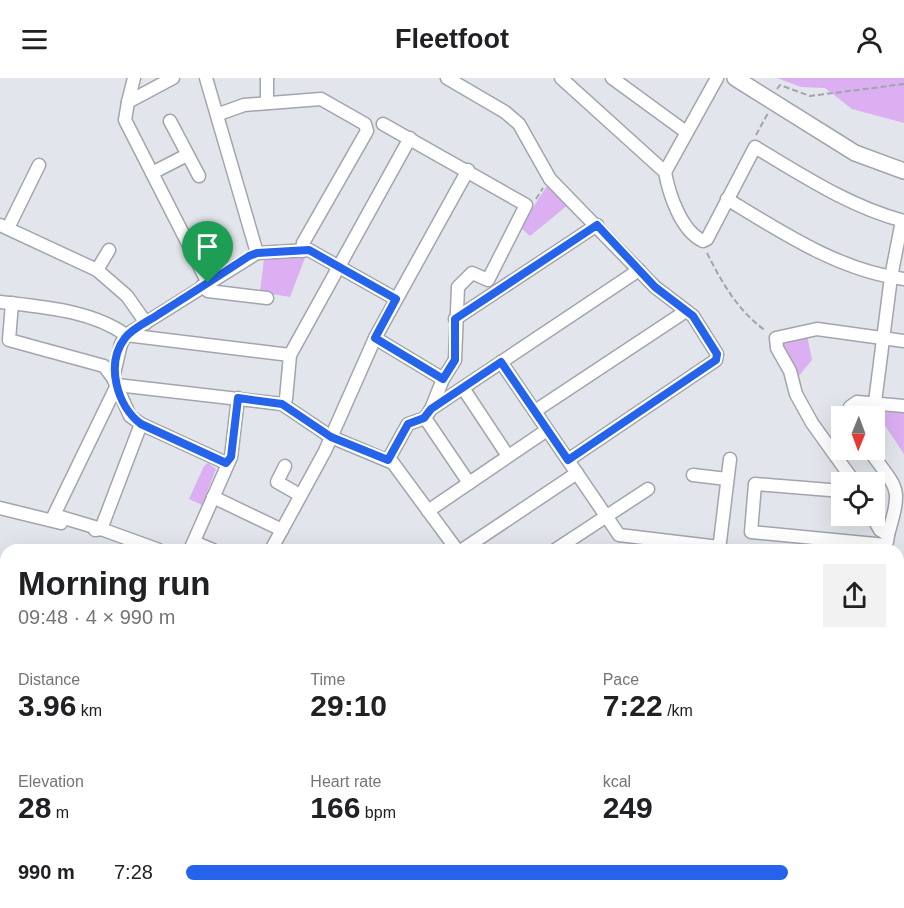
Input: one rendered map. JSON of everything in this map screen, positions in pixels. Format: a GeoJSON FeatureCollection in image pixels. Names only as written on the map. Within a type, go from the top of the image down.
{"type":"FeatureCollection","features":[{"type":"Feature","properties":{"kind":"street"},"geometry":{"type":"LineString","coordinates":[[134,78],[125,120],[208,291],[267,298]]}},
{"type":"Feature","properties":{"kind":"street"},"geometry":{"type":"LineString","coordinates":[[128,102],[173,78]]}},
{"type":"Feature","properties":{"kind":"street"},"geometry":{"type":"LineString","coordinates":[[206,78],[219,114],[257,253]]}},
{"type":"Feature","properties":{"kind":"street"},"geometry":{"type":"LineString","coordinates":[[267,78],[267,103]]}},
{"type":"Feature","properties":{"kind":"street"},"geometry":{"type":"LineString","coordinates":[[447,78],[505,112],[519,124],[540,165],[563,185],[639,270],[693,316],[717,354],[716,360],[568,460]]}},
{"type":"Feature","properties":{"kind":"street"},"geometry":{"type":"LineString","coordinates":[[561,78],[665,172],[668,188],[679,211],[693,232],[704,241],[755,147],[822,187],[857,204],[903,221],[891,277],[875,402]]}},
{"type":"Feature","properties":{"kind":"street"},"geometry":{"type":"LineString","coordinates":[[612,78],[686,132]]}},
{"type":"Feature","properties":{"kind":"street"},"geometry":{"type":"LineString","coordinates":[[665,172],[717,78]]}},
{"type":"Feature","properties":{"kind":"street"},"geometry":{"type":"LineString","coordinates":[[735,78],[855,153],[904,171]]}},
{"type":"Feature","properties":{"kind":"street"},"geometry":{"type":"LineString","coordinates":[[219,114],[244,105],[321,99],[365,124],[368,131],[303,243],[302,250]]}},
{"type":"Feature","properties":{"kind":"street"},"geometry":{"type":"LineString","coordinates":[[170,121],[199,176]]}},
{"type":"Feature","properties":{"kind":"street"},"geometry":{"type":"LineString","coordinates":[[383,124],[524,201],[527,208],[488,280],[472,273],[458,287],[455,360],[443,379],[428,413]]}},
{"type":"Feature","properties":{"kind":"street"},"geometry":{"type":"LineString","coordinates":[[282,404],[286,399],[290,355],[410,138]]}},
{"type":"Feature","properties":{"kind":"street"},"geometry":{"type":"LineString","coordinates":[[152,173],[187,155]]}},
{"type":"Feature","properties":{"kind":"street"},"geometry":{"type":"LineString","coordinates":[[39,165],[4,227],[97,270],[127,296],[146,323]]}},
{"type":"Feature","properties":{"kind":"street"},"geometry":{"type":"LineString","coordinates":[[274,544],[331,437],[375,338],[468,170]]}},
{"type":"Feature","properties":{"kind":"street"},"geometry":{"type":"LineString","coordinates":[[727,199],[829,256],[891,277],[904,279]]}},
{"type":"Feature","properties":{"kind":"street"},"geometry":{"type":"LineString","coordinates":[[455,319],[597,225]]}},
{"type":"Feature","properties":{"kind":"street"},"geometry":{"type":"LineString","coordinates":[[97,270],[109,250]]}},
{"type":"Feature","properties":{"kind":"street"},"geometry":{"type":"LineString","coordinates":[[142,544],[54,515],[115,382],[121,344],[126,336],[257,253],[309,250],[396,299]]}},
{"type":"Feature","properties":{"kind":"street"},"geometry":{"type":"LineString","coordinates":[[388,460],[408,424],[428,413],[639,270]]}},
{"type":"Feature","properties":{"kind":"street"},"geometry":{"type":"LineString","coordinates":[[226,463],[141,424],[130,416],[115,382],[104,366],[9,340],[6,302],[90,316],[110,324],[126,336],[290,355]]}},
{"type":"Feature","properties":{"kind":"street"},"geometry":{"type":"LineString","coordinates":[[535,411],[686,310]]}},
{"type":"Feature","properties":{"kind":"street"},"geometry":{"type":"LineString","coordinates":[[847,472],[812,423],[796,393],[790,371],[777,348],[776,338],[817,329],[904,341]]}},
{"type":"Feature","properties":{"kind":"street"},"geometry":{"type":"LineString","coordinates":[[375,338],[443,379]]}},
{"type":"Feature","properties":{"kind":"street"},"geometry":{"type":"LineString","coordinates":[[501,362],[619,535],[683,544]]}},
{"type":"Feature","properties":{"kind":"street"},"geometry":{"type":"LineString","coordinates":[[115,382],[282,404],[331,437],[388,460],[453,544]]}},
{"type":"Feature","properties":{"kind":"street"},"geometry":{"type":"LineString","coordinates":[[463,388],[508,456]]}},
{"type":"Feature","properties":{"kind":"street"},"geometry":{"type":"LineString","coordinates":[[193,544],[226,463],[231,457],[238,398]]}},
{"type":"Feature","properties":{"kind":"street"},"geometry":{"type":"LineString","coordinates":[[851,406],[857,402],[904,405]]}},
{"type":"Feature","properties":{"kind":"street"},"geometry":{"type":"LineString","coordinates":[[428,413],[469,483]]}},
{"type":"Feature","properties":{"kind":"street"},"geometry":{"type":"LineString","coordinates":[[101,529],[141,424]]}},
{"type":"Feature","properties":{"kind":"street"},"geometry":{"type":"LineString","coordinates":[[428,511],[547,429]]}},
{"type":"Feature","properties":{"kind":"street"},"geometry":{"type":"LineString","coordinates":[[720,544],[730,459]]}},
{"type":"Feature","properties":{"kind":"street"},"geometry":{"type":"LineString","coordinates":[[876,460],[898,491],[901,501],[886,544]]}},
{"type":"Feature","properties":{"kind":"street"},"geometry":{"type":"LineString","coordinates":[[285,466],[277,482],[300,495]]}},
{"type":"Feature","properties":{"kind":"street"},"geometry":{"type":"LineString","coordinates":[[471,544],[577,473]]}},
{"type":"Feature","properties":{"kind":"street"},"geometry":{"type":"LineString","coordinates":[[693,476],[727,479]]}},
{"type":"Feature","properties":{"kind":"street"},"geometry":{"type":"LineString","coordinates":[[831,490],[755,484],[751,532],[886,544]]}},
{"type":"Feature","properties":{"kind":"street"},"geometry":{"type":"LineString","coordinates":[[564,544],[648,489]]}},
{"type":"Feature","properties":{"kind":"street"},"geometry":{"type":"LineString","coordinates":[[213,497],[282,530]]}},
{"type":"Feature","properties":{"kind":"street"},"geometry":{"type":"LineString","coordinates":[[1,510],[93,531],[101,529]]}},
{"type":"Feature","properties":{"kind":"street"},"geometry":{"type":"LineString","coordinates":[[878,526],[886,544]]}},
{"type":"Feature","properties":{"kind":"path"},"geometry":{"type":"LineString","coordinates":[[775,92],[780,85],[810,96],[904,84]]}},
{"type":"Feature","properties":{"kind":"path"},"geometry":{"type":"LineString","coordinates":[[755,147],[754,139],[770,111]]}},
{"type":"Feature","properties":{"kind":"path"},"geometry":{"type":"LineString","coordinates":[[534,202],[548,182]]}},
{"type":"Feature","properties":{"kind":"path"},"geometry":{"type":"LineString","coordinates":[[704,241],[736,305],[747,317],[776,338]]}},
{"type":"Feature","properties":{"kind":"shaded area"},"geometry":{"type":"Polygon","coordinates":[[[777,78],[904,78],[904,123],[852,109],[825,88],[801,87],[777,78]]]}},
{"type":"Feature","properties":{"kind":"shaded area"},"geometry":{"type":"Polygon","coordinates":[[[549,183],[569,204],[530,236],[520,227],[549,183]]]}},
{"type":"Feature","properties":{"kind":"shaded area"},"geometry":{"type":"Polygon","coordinates":[[[306,255],[290,297],[260,292],[264,259],[306,255]]]}},
{"type":"Feature","properties":{"kind":"shaded area"},"geometry":{"type":"Polygon","coordinates":[[[807,335],[812,360],[798,377],[780,342],[807,335]]]}},
{"type":"Feature","properties":{"kind":"shaded area"},"geometry":{"type":"Polygon","coordinates":[[[885,409],[904,412],[904,454],[885,426],[885,409]]]}},
{"type":"Feature","properties":{"kind":"shaded area"},"geometry":{"type":"Polygon","coordinates":[[[208,463],[216,469],[202,505],[189,499],[204,466],[208,463]]]}},
{"type":"Feature","properties":{"kind":"route"},"geometry":{"type":"LineString","coordinates":[[597,225],[655,287],[693,316],[717,354],[716,360],[568,460],[501,362],[431,409],[424,418],[408,424],[388,460],[331,437],[282,404],[238,398],[231,457],[226,463],[141,424],[130,416],[113,378],[121,344],[126,336],[208,283],[257,253],[309,250],[396,299],[375,338],[443,379],[455,360],[455,319],[597,225]]}}]}
